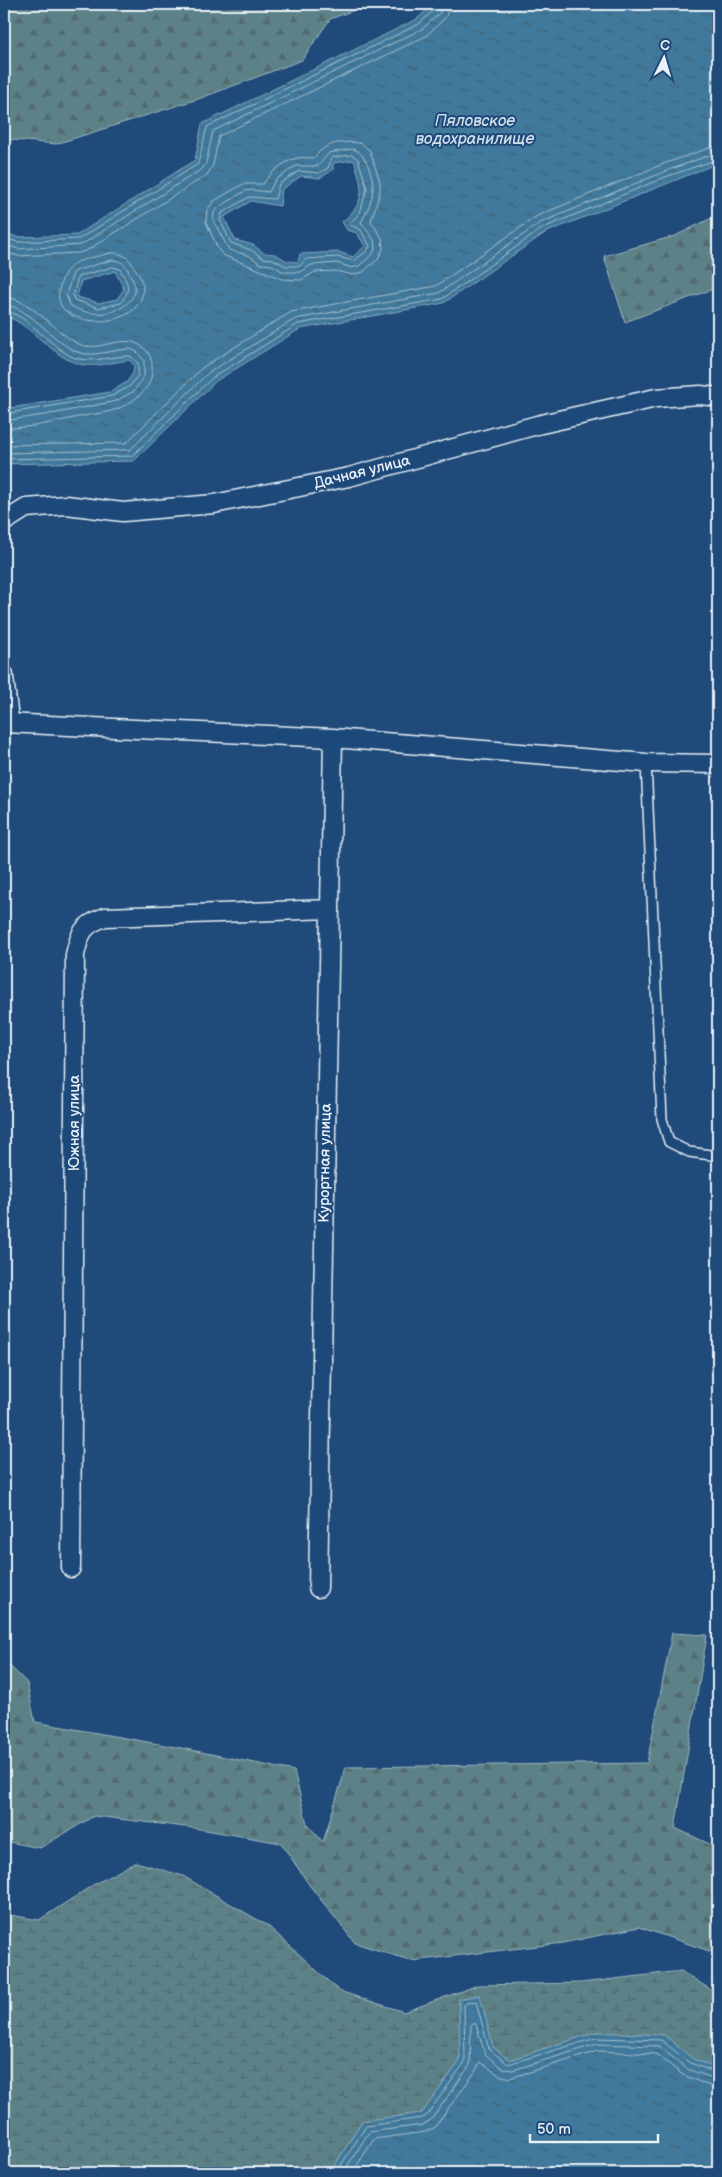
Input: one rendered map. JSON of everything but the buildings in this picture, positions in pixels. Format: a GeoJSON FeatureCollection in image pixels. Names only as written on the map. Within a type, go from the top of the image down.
{"type":"FeatureCollection","features":[{"type":"Feature","properties":{"kind":"street","name":"Дачная улица"},"geometry":{"type":"LineString","coordinates":[[4,522],[26,508],[66,505],[123,512],[214,504],[349,478],[537,425],[656,398],[718,397]]}},
{"type":"Feature","properties":{"kind":"street"},"geometry":{"type":"LineString","coordinates":[[9,723],[333,738],[646,763],[718,764]]}},
{"type":"Feature","properties":{"kind":"street","name":"Курортная улица"},"geometry":{"type":"LineString","coordinates":[[318,1588],[333,738]]}},
{"type":"Feature","properties":{"kind":"street","name":"Южная улица"},"geometry":{"type":"LineString","coordinates":[[71,1568],[75,955],[79,936],[89,923],[105,917],[329,909]]}},
{"type":"Feature","properties":{"kind":"lane"},"geometry":{"type":"LineString","coordinates":[[4,666],[8,673],[9,723]]}},
{"type":"Feature","properties":{"kind":"lane"},"geometry":{"type":"LineString","coordinates":[[646,763],[662,1119],[669,1142],[689,1152],[718,1156]]}},
{"type":"Feature","properties":{"kind":"green space"},"geometry":{"type":"Polygon","coordinates":[[[4,4],[370,4],[330,19],[302,60],[201,98],[56,144],[4,139],[4,4]]]}},
{"type":"Feature","properties":{"kind":"green space"},"geometry":{"type":"Polygon","coordinates":[[[718,215],[718,287],[625,322],[604,256],[675,236],[718,215]]]}},
{"type":"Feature","properties":{"kind":"green space"},"geometry":{"type":"Polygon","coordinates":[[[672,1633],[707,1635],[675,1828],[718,1848],[718,1956],[712,1952],[639,1927],[563,1943],[412,1961],[355,1943],[310,1886],[281,1843],[194,1828],[94,1816],[40,1848],[9,1842],[4,1826],[4,1660],[27,1683],[35,1722],[181,1748],[294,1771],[307,1824],[323,1842],[346,1767],[647,1763],[672,1633]]]}},
{"type":"Feature","properties":{"kind":"green space"},"geometry":{"type":"Polygon","coordinates":[[[136,1862],[183,1876],[268,1926],[339,1991],[404,2012],[478,1985],[581,1983],[681,1971],[718,1994],[718,2069],[693,2059],[664,2035],[596,2032],[509,2060],[493,2047],[479,1995],[459,1999],[460,2061],[422,2113],[362,2121],[330,2173],[4,2173],[4,1914],[39,1920],[93,1885],[136,1862]]]}},
{"type":"Feature","properties":{"kind":"water","name":"Пяловское водохранилище"},"geometry":{"type":"Polygon","coordinates":[[[433,4],[718,4],[718,163],[545,233],[444,303],[300,329],[216,381],[134,461],[4,464],[4,409],[110,392],[127,382],[133,373],[134,365],[129,360],[95,365],[75,363],[57,353],[20,323],[4,316],[4,233],[18,237],[77,235],[195,160],[202,124],[417,19],[433,4]],[[354,160],[333,163],[333,170],[320,178],[301,176],[282,189],[280,206],[251,201],[224,217],[235,240],[253,245],[264,253],[275,254],[287,261],[298,262],[300,254],[339,252],[353,257],[365,246],[357,233],[347,230],[342,222],[356,208],[361,194],[354,160]],[[115,271],[81,281],[77,297],[99,303],[117,299],[124,289],[115,271]]]}},
{"type":"Feature","properties":{"kind":"water"},"geometry":{"type":"Polygon","coordinates":[[[480,1995],[493,2047],[509,2060],[596,2032],[664,2035],[693,2059],[718,2069],[718,2173],[330,2173],[362,2121],[422,2113],[460,2061],[459,1999],[480,1995]]]}}]}
